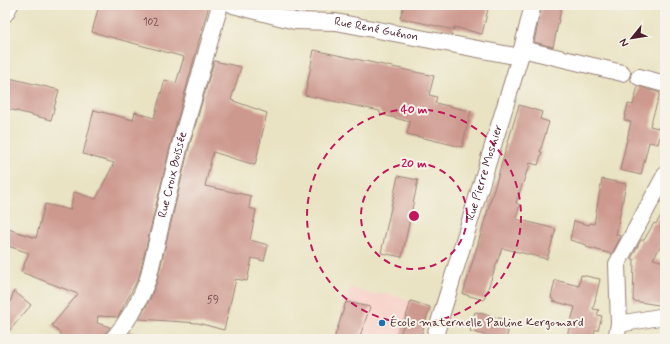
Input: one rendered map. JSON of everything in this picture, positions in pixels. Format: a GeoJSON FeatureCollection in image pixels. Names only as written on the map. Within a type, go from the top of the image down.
{"type":"FeatureCollection","features":[{"type":"Feature","properties":{"kind":"street"},"geometry":{"type":"LineString","coordinates":[[5,14],[10,5]]}},
{"type":"Feature","properties":{"kind":"street","name":"Rue Croix Boissée"},"geometry":{"type":"LineString","coordinates":[[114,339],[142,296],[148,279],[180,145],[220,5]]}},
{"type":"Feature","properties":{"kind":"street","name":"Rue René Guénon"},"geometry":{"type":"LineString","coordinates":[[233,5],[295,21],[336,22],[521,53],[622,73]]}},
{"type":"Feature","properties":{"kind":"street","name":"Rue Pierre Mosnier"},"geometry":{"type":"LineString","coordinates":[[434,339],[521,53],[533,5]]}},
{"type":"Feature","properties":{"kind":"street"},"geometry":{"type":"LineString","coordinates":[[639,78],[665,84]]}},
{"type":"Feature","properties":{"kind":"street"},"geometry":{"type":"LineString","coordinates":[[665,175],[617,264],[618,332],[665,316]]}},
{"type":"Feature","properties":{"kind":"shaded area","name":"École maternelle Pauline Kergomard"},"geometry":{"type":"Polygon","coordinates":[[[350,287],[373,295],[387,293],[430,307],[420,339],[334,339],[350,287]]]}},
{"type":"Feature","properties":{"kind":"building"},"geometry":{"type":"Polygon","coordinates":[[[99,5],[209,5],[171,143],[139,276],[136,283],[118,317],[98,316],[97,323],[110,327],[105,333],[104,339],[65,339],[52,325],[78,294],[21,272],[29,253],[5,245],[5,228],[36,238],[45,204],[70,210],[74,192],[96,199],[114,163],[83,154],[94,110],[133,120],[135,112],[154,118],[165,80],[176,83],[184,57],[92,32],[99,5]]]}},
{"type":"Feature","properties":{"kind":"building"},"geometry":{"type":"Polygon","coordinates":[[[404,5],[489,5],[482,34],[454,27],[454,30],[400,18],[404,5]]]}},
{"type":"Feature","properties":{"kind":"building"},"geometry":{"type":"Polygon","coordinates":[[[542,5],[562,5],[553,47],[534,42],[542,5]]]}},
{"type":"Feature","properties":{"kind":"building"},"geometry":{"type":"Polygon","coordinates":[[[314,50],[434,76],[429,95],[437,97],[435,103],[471,111],[462,147],[407,134],[410,122],[380,114],[380,111],[305,95],[314,50]]]}},
{"type":"Feature","properties":{"kind":"building"},"geometry":{"type":"Polygon","coordinates":[[[214,61],[241,67],[231,100],[267,113],[255,165],[213,152],[205,186],[251,196],[249,208],[256,210],[250,240],[268,245],[264,261],[252,258],[247,281],[236,279],[224,330],[198,323],[139,319],[150,299],[157,281],[189,147],[214,61]]]}},
{"type":"Feature","properties":{"kind":"building"},"geometry":{"type":"Polygon","coordinates":[[[5,77],[59,90],[51,120],[5,108],[5,77]]]}},
{"type":"Feature","properties":{"kind":"building"},"geometry":{"type":"Polygon","coordinates":[[[638,86],[660,93],[650,126],[662,129],[658,144],[649,142],[641,175],[620,170],[631,122],[624,120],[628,104],[633,105],[638,86]]]}},
{"type":"Feature","properties":{"kind":"building"},"geometry":{"type":"Polygon","coordinates":[[[519,105],[542,112],[540,119],[549,122],[540,152],[542,152],[538,165],[530,163],[516,203],[520,205],[516,219],[556,229],[547,259],[502,248],[484,300],[463,294],[519,105]]]}},
{"type":"Feature","properties":{"kind":"building"},"geometry":{"type":"Polygon","coordinates":[[[398,176],[418,180],[402,257],[381,253],[398,176]]]}},
{"type":"Feature","properties":{"kind":"building"},"geometry":{"type":"Polygon","coordinates":[[[602,179],[626,184],[616,235],[621,236],[612,254],[586,247],[587,245],[570,240],[574,221],[589,225],[590,223],[594,224],[602,179]]]}},
{"type":"Feature","properties":{"kind":"building"},"geometry":{"type":"Polygon","coordinates":[[[665,209],[665,239],[653,259],[665,262],[665,306],[633,301],[634,259],[631,259],[641,240],[644,240],[654,223],[656,224],[665,209]]]}},
{"type":"Feature","properties":{"kind":"building"},"geometry":{"type":"Polygon","coordinates":[[[581,275],[600,279],[593,309],[599,310],[597,315],[602,316],[598,330],[595,330],[593,339],[566,339],[575,307],[553,301],[551,298],[555,280],[579,286],[581,275]]]}},
{"type":"Feature","properties":{"kind":"building"},"geometry":{"type":"Polygon","coordinates":[[[14,291],[31,305],[5,336],[5,316],[14,291]]]}},
{"type":"Feature","properties":{"kind":"building"},"geometry":{"type":"Polygon","coordinates":[[[411,301],[430,307],[420,339],[399,339],[411,301]]]}},
{"type":"Feature","properties":{"kind":"building"},"geometry":{"type":"Polygon","coordinates":[[[346,302],[370,307],[359,339],[334,339],[346,302]]]}},
{"type":"Feature","properties":{"kind":"building"},"geometry":{"type":"Polygon","coordinates":[[[475,312],[511,321],[506,339],[499,339],[470,331],[475,312]]]}},
{"type":"Feature","properties":{"kind":"building"},"geometry":{"type":"Polygon","coordinates":[[[130,333],[138,335],[138,339],[125,339],[130,333]]]}},
{"type":"Feature","properties":{"kind":"place","name":"École maternelle Pauline Kergomard"},"geometry":{"type":"Point","coordinates":[382,323]}}]}
